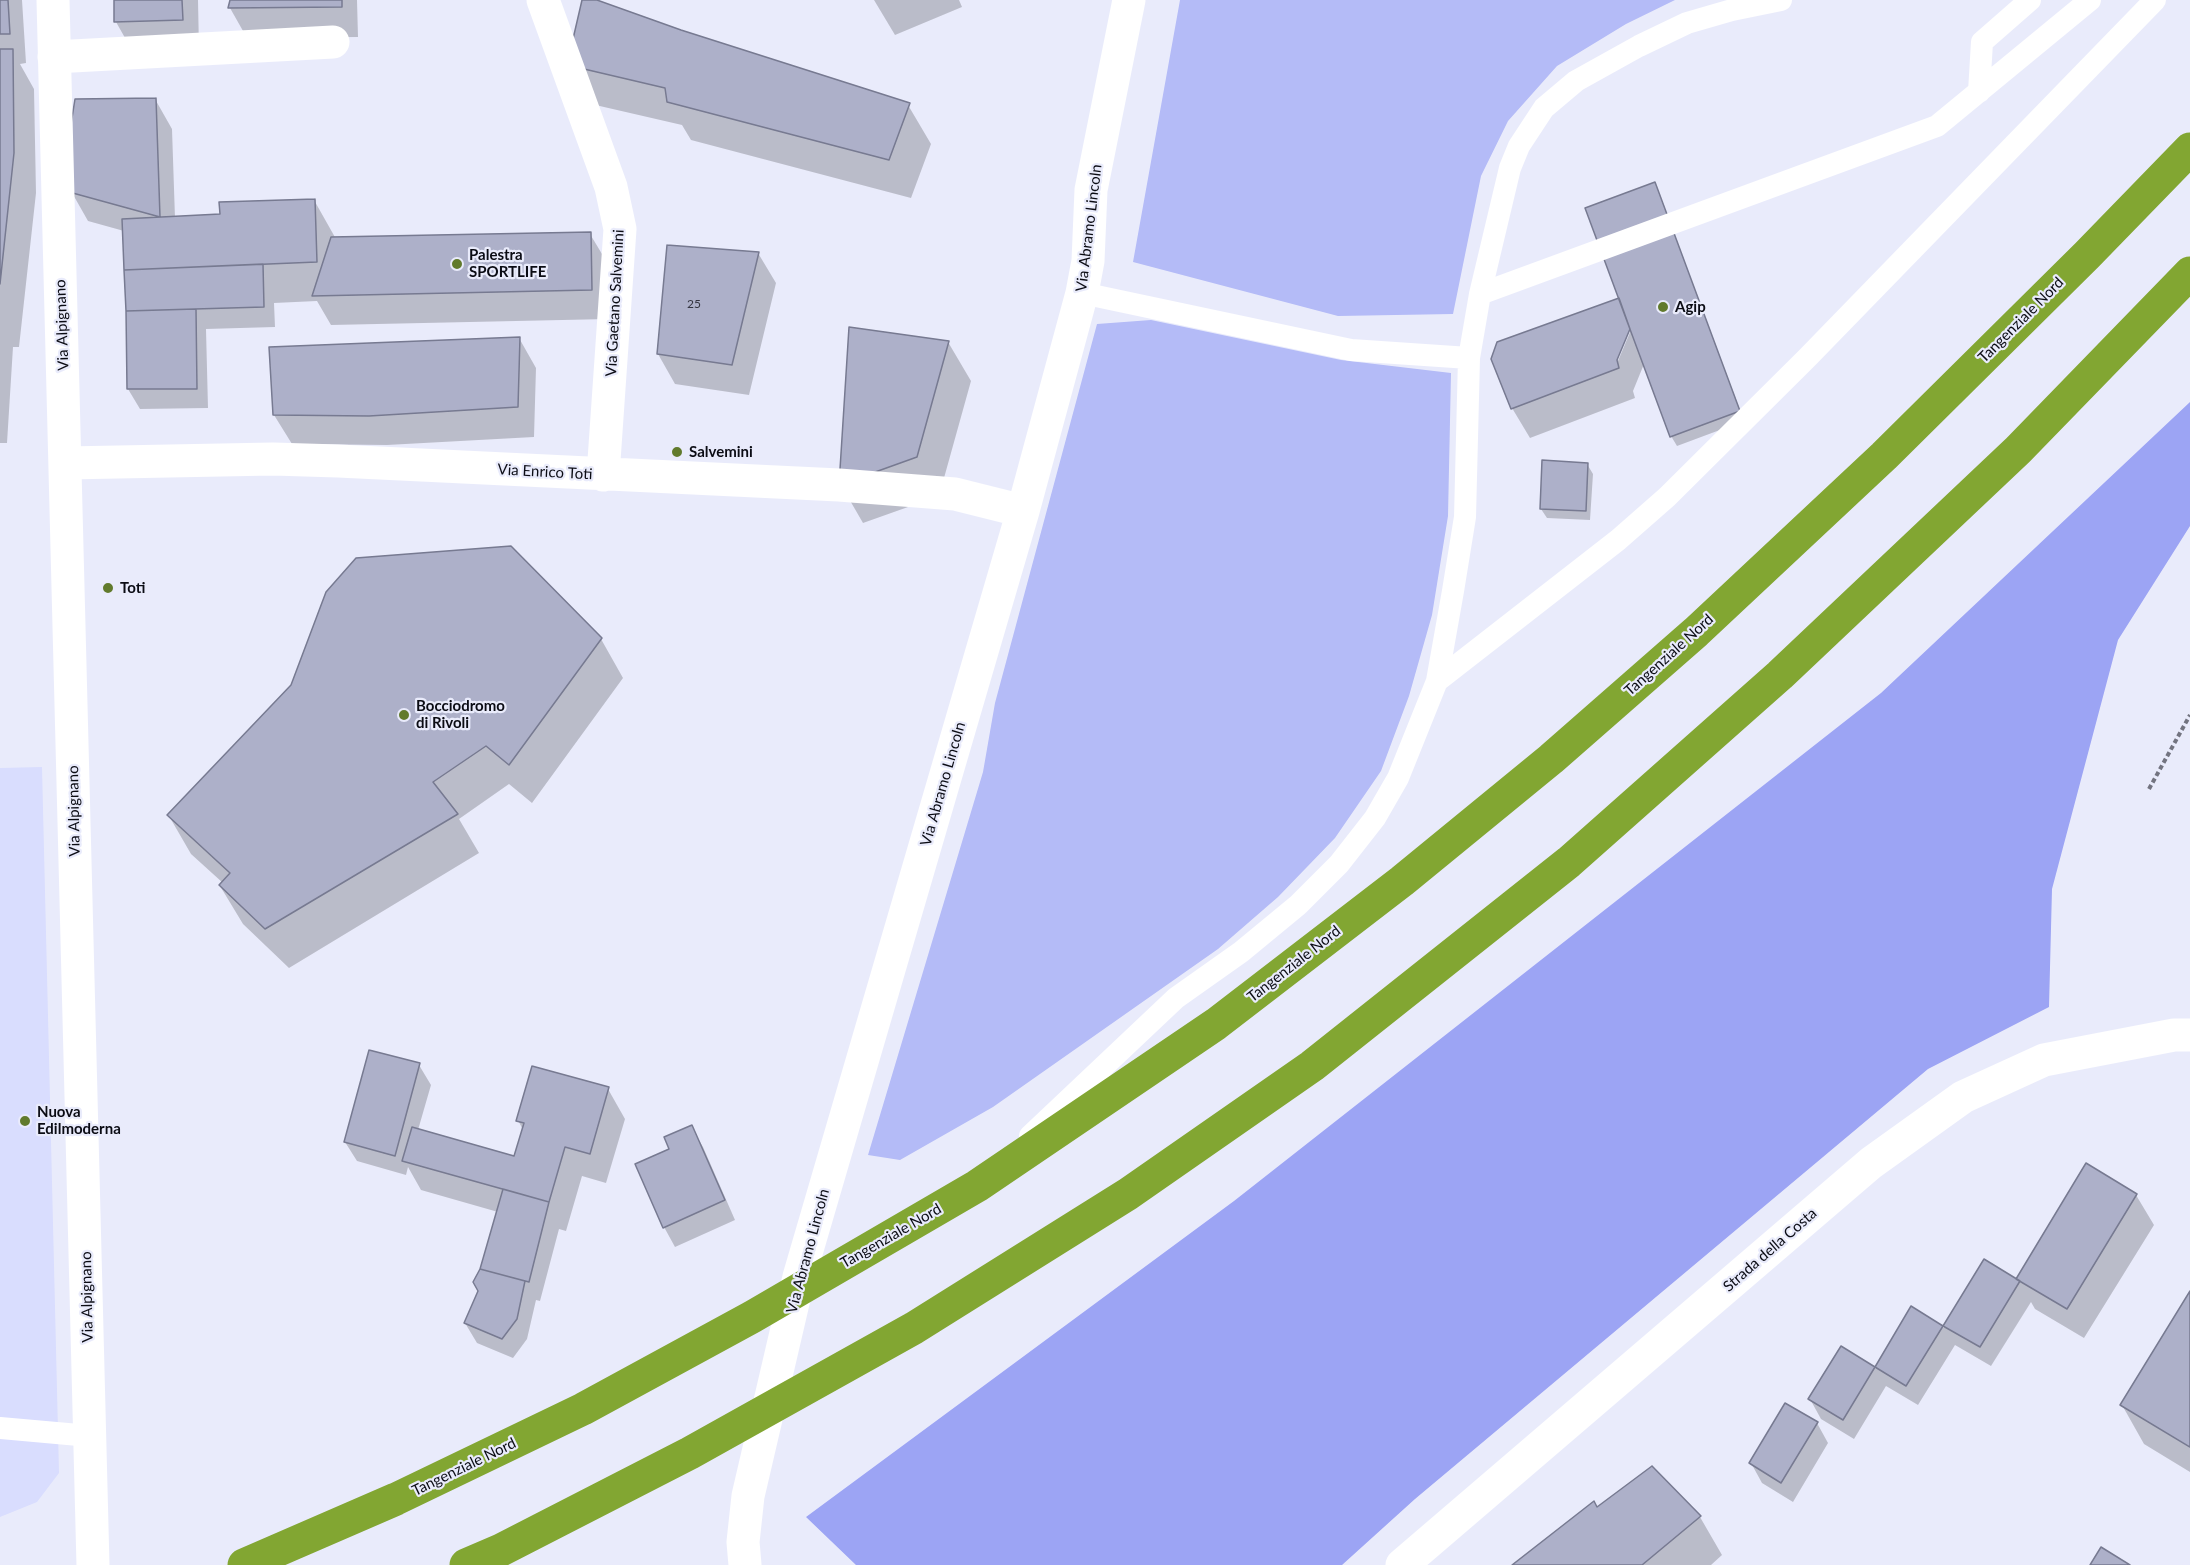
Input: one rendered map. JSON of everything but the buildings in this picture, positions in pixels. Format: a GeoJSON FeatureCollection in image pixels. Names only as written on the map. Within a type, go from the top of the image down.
{"type":"FeatureCollection","features":[{"type":"Feature","properties":{"kind":"highway","name":"Tangenziale Nord"},"geometry":{"type":"LineString","coordinates":[[244,1565],[396,1499],[583,1409],[752,1317],[977,1186],[1216,1024],[1402,881],[1551,759],[1696,632],[1884,456],[2087,255],[2190,148]]}},
{"type":"Feature","properties":{"kind":"highway"},"geometry":{"type":"LineString","coordinates":[[466,1565],[501,1550],[690,1453],[914,1328],[1128,1194],[1312,1066],[1569,862],[1780,675],[2018,450],[2190,273]]}},
{"type":"Feature","properties":{"kind":"street","name":"Via Alpignano"},"geometry":{"type":"LineString","coordinates":[[53,0],[93,1565]]}},
{"type":"Feature","properties":{"kind":"street","name":"Via Gaetano Salvemini"},"geometry":{"type":"LineString","coordinates":[[543,0],[611,186],[620,229],[603,475]]}},
{"type":"Feature","properties":{"kind":"street","name":"Via Abramo Lincoln"},"geometry":{"type":"LineString","coordinates":[[745,1565],[743,1542],[748,1496],[799,1277],[1023,511],[1082,293],[1088,261],[1092,190],[1129,0]]}},
{"type":"Feature","properties":{"kind":"street"},"geometry":{"type":"LineString","coordinates":[[54,57],[333,42]]}},
{"type":"Feature","properties":{"kind":"street","name":"Via Enrico Toti"},"geometry":{"type":"LineString","coordinates":[[66,463],[295,460],[839,485],[955,494],[1023,511]]}},
{"type":"Feature","properties":{"kind":"street","name":"Strada della Costa"},"geometry":{"type":"LineString","coordinates":[[1402,1565],[1871,1162],[1963,1096],[2044,1060],[2174,1035],[2190,1035]]}},
{"type":"Feature","properties":{"kind":"lane"},"geometry":{"type":"LineString","coordinates":[[977,1186],[1176,998],[1241,952],[1298,905],[1339,864],[1375,818],[1398,778],[1437,681],[1465,517],[1468,358],[1480,294],[1510,168],[1520,146],[1544,108],[1576,81],[1639,46],[1687,23],[1732,10],[1781,0]]}},
{"type":"Feature","properties":{"kind":"lane"},"geometry":{"type":"LineString","coordinates":[[1979,92],[1982,42],[2030,0]]}},
{"type":"Feature","properties":{"kind":"lane"},"geometry":{"type":"LineString","coordinates":[[1480,294],[1937,126],[2090,0]]}},
{"type":"Feature","properties":{"kind":"lane"},"geometry":{"type":"LineString","coordinates":[[1437,681],[1617,540],[1667,497],[1807,358],[2155,0]]}},
{"type":"Feature","properties":{"kind":"lane"},"geometry":{"type":"LineString","coordinates":[[1082,293],[1351,350],[1468,358]]}},
{"type":"Feature","properties":{"kind":"lane"},"geometry":{"type":"LineString","coordinates":[[0,1428],[90,1436]]}},
{"type":"Feature","properties":{"kind":"path"},"geometry":{"type":"LineString","coordinates":[[2149,789],[2190,715]]}},
{"type":"Feature","properties":{"kind":"shaded area"},"geometry":{"type":"Polygon","coordinates":[[[1180,0],[1675,0],[1626,24],[1557,66],[1508,121],[1481,176],[1453,314],[1338,316],[1133,262],[1180,0]]]}},
{"type":"Feature","properties":{"kind":"shaded area"},"geometry":{"type":"Polygon","coordinates":[[[1151,320],[1341,360],[1451,373],[1448,516],[1432,615],[1409,696],[1381,771],[1335,838],[1278,897],[1218,949],[993,1107],[900,1160],[868,1155],[983,772],[995,703],[1097,324],[1151,320]]]}},
{"type":"Feature","properties":{"kind":"shaded area"},"geometry":{"type":"Polygon","coordinates":[[[2190,402],[2190,526],[2118,640],[2052,889],[2049,1007],[1928,1069],[1415,1499],[1342,1565],[856,1565],[806,1517],[1234,1201],[1881,693],[2190,402]]]}},
{"type":"Feature","properties":{"kind":"shaded area","name":"Nuova Edilmoderna"},"geometry":{"type":"Polygon","coordinates":[[[42,767],[59,1473],[37,1502],[0,1517],[0,768],[42,767]]]}},
{"type":"Feature","properties":{"kind":"place","name":"Palestra SPORTLIFE"},"geometry":{"type":"Point","coordinates":[457,264]}},
{"type":"Feature","properties":{"kind":"place","name":"Agip"},"geometry":{"type":"Point","coordinates":[1663,307]}},
{"type":"Feature","properties":{"kind":"place","name":"Salvemini"},"geometry":{"type":"Point","coordinates":[677,452]}},
{"type":"Feature","properties":{"kind":"place","name":"Toti"},"geometry":{"type":"Point","coordinates":[108,588]}},
{"type":"Feature","properties":{"kind":"place","name":"Bocciodromo di Rivoli"},"geometry":{"type":"Point","coordinates":[404,715]}},
{"type":"Feature","properties":{"kind":"place","name":"Nuova Edilmoderna"},"geometry":{"type":"Point","coordinates":[25,1121]}}]}
